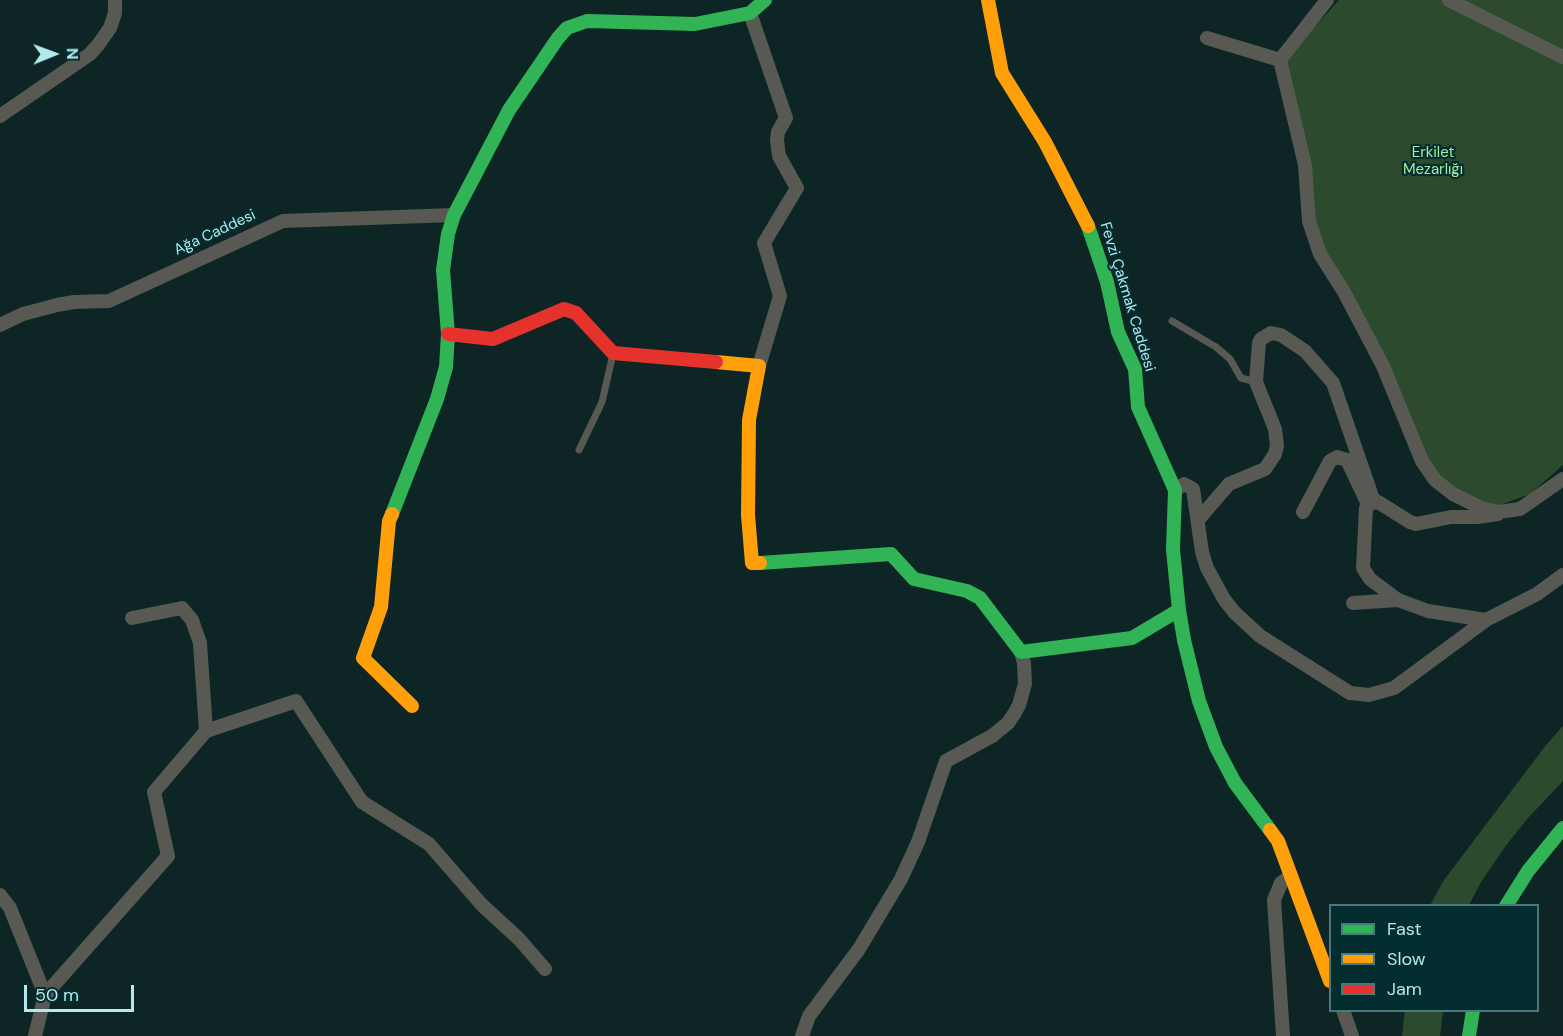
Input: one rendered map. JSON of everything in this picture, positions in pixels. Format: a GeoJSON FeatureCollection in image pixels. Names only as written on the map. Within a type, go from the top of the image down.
{"type":"FeatureCollection","features":[{"type":"Feature","properties":{"kind":"street"},"geometry":{"type":"LineString","coordinates":[[0,116],[80,61],[98,45],[113,18],[115,0]]}},
{"type":"Feature","properties":{"kind":"street"},"geometry":{"type":"LineString","coordinates":[[412,706],[363,658],[381,607],[389,521],[442,383],[446,367],[448,333],[443,270],[448,234],[454,215],[510,110],[567,28],[587,21],[695,24],[750,13],[765,0]]}},
{"type":"Feature","properties":{"kind":"street","name":"Fevzi Çakmak Caddesi"},"geometry":{"type":"LineString","coordinates":[[988,0],[1002,73],[1045,142],[1086,221],[1107,282],[1118,332],[1135,369],[1138,407],[1175,490],[1173,550],[1179,610],[1194,680],[1216,747],[1248,803],[1278,841],[1329,978]]}},
{"type":"Feature","properties":{"kind":"street"},"geometry":{"type":"LineString","coordinates":[[1280,60],[1327,0]]}},
{"type":"Feature","properties":{"kind":"street"},"geometry":{"type":"LineString","coordinates":[[1449,0],[1563,57]]}},
{"type":"Feature","properties":{"kind":"street"},"geometry":{"type":"LineString","coordinates":[[750,13],[786,118],[778,132],[779,156],[797,188],[764,243],[780,296],[759,366],[749,420],[748,515],[752,563],[891,555],[914,579],[967,591],[980,598],[1021,652],[1024,663],[1023,695],[1014,714],[992,736],[946,761],[918,843],[901,879],[859,949],[809,1016],[802,1036]]}},
{"type":"Feature","properties":{"kind":"street"},"geometry":{"type":"LineString","coordinates":[[1207,38],[1280,60]]}},
{"type":"Feature","properties":{"kind":"street"},"geometry":{"type":"LineString","coordinates":[[1280,60],[1305,165],[1309,222],[1315,244],[1383,366],[1422,461],[1435,480],[1453,495],[1481,508],[1506,512]]}},
{"type":"Feature","properties":{"kind":"street","name":"Ağa Caddesi"},"geometry":{"type":"LineString","coordinates":[[0,325],[23,314],[57,305],[109,301],[283,220],[454,215]]}},
{"type":"Feature","properties":{"kind":"street"},"geometry":{"type":"LineString","coordinates":[[448,333],[493,339],[564,309],[576,313],[613,353],[759,366]]}},
{"type":"Feature","properties":{"kind":"street"},"geometry":{"type":"LineString","coordinates":[[1198,520],[1229,484],[1265,469],[1275,454],[1277,446],[1275,429],[1256,382],[1259,343],[1271,333],[1281,335],[1305,351],[1333,383],[1371,503],[1363,552],[1363,568],[1370,579],[1398,600],[1428,611],[1486,620]]}},
{"type":"Feature","properties":{"kind":"street"},"geometry":{"type":"LineString","coordinates":[[1303,512],[1330,461],[1337,457],[1347,460],[1371,503],[1416,524],[1439,518],[1478,517],[1521,509],[1563,478]]}},
{"type":"Feature","properties":{"kind":"street"},"geometry":{"type":"LineString","coordinates":[[1175,490],[1185,484],[1193,489],[1202,552],[1207,568],[1219,591],[1234,612],[1260,636],[1350,693],[1368,695],[1394,688],[1486,620],[1537,594],[1563,575]]}},
{"type":"Feature","properties":{"kind":"street"},"geometry":{"type":"LineString","coordinates":[[1353,603],[1398,600]]}},
{"type":"Feature","properties":{"kind":"street"},"geometry":{"type":"LineString","coordinates":[[132,618],[182,608],[192,620],[200,643],[206,731]]}},
{"type":"Feature","properties":{"kind":"street"},"geometry":{"type":"LineString","coordinates":[[1021,652],[1132,638],[1179,610]]}},
{"type":"Feature","properties":{"kind":"street"},"geometry":{"type":"LineString","coordinates":[[35,1036],[45,995],[168,856],[154,792],[206,731],[296,701],[362,802],[429,844],[482,906],[519,939],[545,969]]}},
{"type":"Feature","properties":{"kind":"street"},"geometry":{"type":"LineString","coordinates":[[1507,904],[1528,871],[1563,828]]}},
{"type":"Feature","properties":{"kind":"street"},"geometry":{"type":"LineString","coordinates":[[1283,1036],[1274,900],[1281,883],[1291,876]]}},
{"type":"Feature","properties":{"kind":"street"},"geometry":{"type":"LineString","coordinates":[[0,896],[10,908],[45,995]]}},
{"type":"Feature","properties":{"kind":"street"},"geometry":{"type":"LineString","coordinates":[[1343,1012],[1352,1036]]}},
{"type":"Feature","properties":{"kind":"street"},"geometry":{"type":"LineString","coordinates":[[1469,1036],[1473,1012]]}},
{"type":"Feature","properties":{"kind":"lane"},"geometry":{"type":"LineString","coordinates":[[1172,321],[1215,347],[1230,359],[1241,378],[1256,382]]}},
{"type":"Feature","properties":{"kind":"lane"},"geometry":{"type":"LineString","coordinates":[[579,450],[602,402],[613,353]]}},
{"type":"Feature","properties":{"kind":"green space","name":"Erkilet Mezarlığı"},"geometry":{"type":"Polygon","coordinates":[[[1339,0],[1563,0],[1563,465],[1530,494],[1486,510],[1438,488],[1383,369],[1319,256],[1286,58],[1339,0]]]}},
{"type":"Feature","properties":{"kind":"green space"},"geometry":{"type":"Polygon","coordinates":[[[1563,726],[1563,781],[1507,844],[1481,882],[1470,904],[1431,904],[1444,880],[1546,745],[1563,726]]]}},
{"type":"Feature","properties":{"kind":"green space"},"geometry":{"type":"Polygon","coordinates":[[[1405,1012],[1443,1012],[1440,1036],[1402,1036],[1405,1012]]]}},
{"type":"Feature","properties":{"kind":"traffic: fast"},"geometry":{"type":"LineString","coordinates":[[392,514],[437,399],[446,367],[448,334],[443,270],[448,234],[454,215],[509,110],[558,38],[567,28],[587,21],[695,24],[750,13],[765,0]]}},
{"type":"Feature","properties":{"kind":"traffic: fast"},"geometry":{"type":"LineString","coordinates":[[1088,226],[1107,282],[1118,332],[1135,369],[1138,407],[1175,490],[1173,550],[1179,610],[1199,701],[1216,747],[1235,783],[1270,830]]}},
{"type":"Feature","properties":{"kind":"traffic: fast"},"geometry":{"type":"LineString","coordinates":[[760,563],[891,554],[914,579],[967,591],[980,598],[1021,652],[1132,638],[1179,610]]}},
{"type":"Feature","properties":{"kind":"traffic: fast"},"geometry":{"type":"LineString","coordinates":[[1507,904],[1528,871],[1563,828]]}},
{"type":"Feature","properties":{"kind":"traffic: fast"},"geometry":{"type":"LineString","coordinates":[[1469,1036],[1473,1012]]}},
{"type":"Feature","properties":{"kind":"traffic: slow"},"geometry":{"type":"LineString","coordinates":[[988,0],[1002,73],[1045,142],[1088,226]]}},
{"type":"Feature","properties":{"kind":"traffic: slow"},"geometry":{"type":"LineString","coordinates":[[716,362],[759,366],[749,420],[748,515],[752,563],[760,563]]}},
{"type":"Feature","properties":{"kind":"traffic: slow"},"geometry":{"type":"LineString","coordinates":[[392,514],[389,521],[381,607],[363,658],[412,706]]}},
{"type":"Feature","properties":{"kind":"traffic: slow"},"geometry":{"type":"LineString","coordinates":[[1270,830],[1278,841],[1329,978]]}},
{"type":"Feature","properties":{"kind":"traffic: jam"},"geometry":{"type":"LineString","coordinates":[[448,334],[493,339],[564,309],[576,313],[613,353],[716,362]]}}]}
